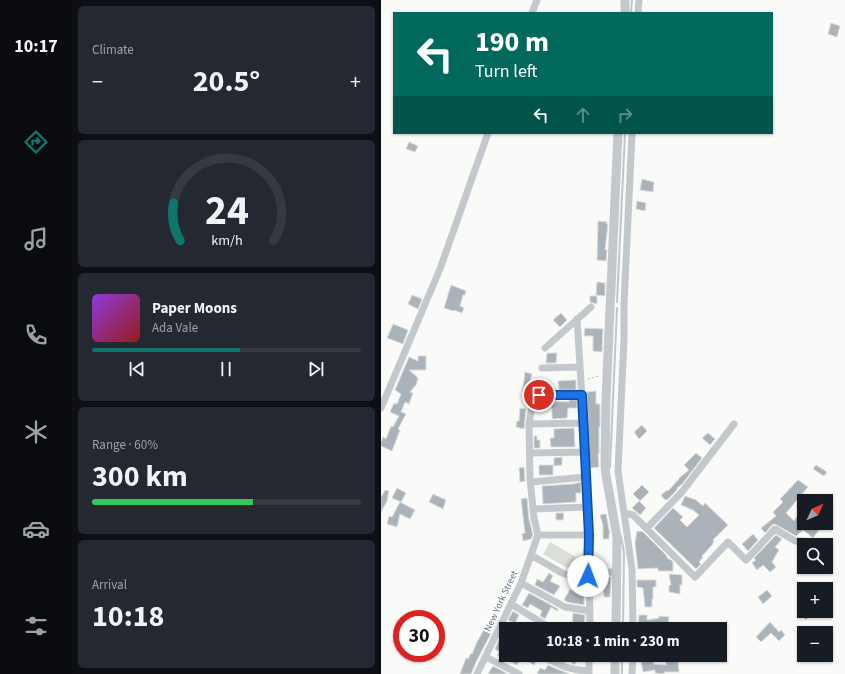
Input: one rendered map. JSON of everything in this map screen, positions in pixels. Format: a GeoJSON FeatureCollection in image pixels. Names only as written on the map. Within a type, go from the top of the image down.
{"type":"FeatureCollection","features":[{"type":"Feature","properties":{"kind":"street"},"geometry":{"type":"LineString","coordinates":[[532,12],[537,0]]}},
{"type":"Feature","properties":{"kind":"street"},"geometry":{"type":"LineString","coordinates":[[625,0],[625,12]]}},
{"type":"Feature","properties":{"kind":"street"},"geometry":{"type":"LineString","coordinates":[[638,12],[639,0]]}},
{"type":"Feature","properties":{"kind":"street"},"geometry":{"type":"LineString","coordinates":[[381,408],[440,269],[488,134]]}},
{"type":"Feature","properties":{"kind":"street"},"geometry":{"type":"LineString","coordinates":[[615,622],[617,537],[605,464],[607,374],[618,134]]}},
{"type":"Feature","properties":{"kind":"street"},"geometry":{"type":"LineString","coordinates":[[632,134],[618,471],[632,569],[633,622]]}},
{"type":"Feature","properties":{"kind":"street"},"geometry":{"type":"LineString","coordinates":[[610,304],[624,305]]}},
{"type":"Feature","properties":{"kind":"street"},"geometry":{"type":"LineString","coordinates":[[545,348],[591,307]]}},
{"type":"Feature","properties":{"kind":"street"},"geometry":{"type":"LineString","coordinates":[[577,319],[588,507],[590,622]]}},
{"type":"Feature","properties":{"kind":"street"},"geometry":{"type":"LineString","coordinates":[[542,368],[580,367]]}},
{"type":"Feature","properties":{"kind":"street"},"geometry":{"type":"LineString","coordinates":[[582,395],[535,396],[529,424],[531,482],[534,518],[539,534],[589,535]]}},
{"type":"Feature","properties":{"kind":"street"},"geometry":{"type":"LineString","coordinates":[[529,424],[583,423]]}},
{"type":"Feature","properties":{"kind":"street"},"geometry":{"type":"LineString","coordinates":[[647,528],[681,493],[734,424]]}},
{"type":"Feature","properties":{"kind":"street"},"geometry":{"type":"LineString","coordinates":[[530,453],[585,452]]}},
{"type":"Feature","properties":{"kind":"street"},"geometry":{"type":"LineString","coordinates":[[531,482],[586,477]]}},
{"type":"Feature","properties":{"kind":"street"},"geometry":{"type":"LineString","coordinates":[[533,509],[588,507]]}},
{"type":"Feature","properties":{"kind":"street"},"geometry":{"type":"LineString","coordinates":[[624,514],[633,515],[695,577],[728,542],[746,560],[775,528],[797,541]]}},
{"type":"Feature","properties":{"kind":"street","name":"New York Street"},"geometry":{"type":"LineString","coordinates":[[477,674],[521,583],[539,534]]}},
{"type":"Feature","properties":{"kind":"street"},"geometry":{"type":"LineString","coordinates":[[531,556],[571,576],[616,572]]}},
{"type":"Feature","properties":{"kind":"street"},"geometry":{"type":"LineString","coordinates":[[521,583],[565,607],[590,611]]}},
{"type":"Feature","properties":{"kind":"street"},"geometry":{"type":"LineString","coordinates":[[511,604],[541,622]]}},
{"type":"Feature","properties":{"kind":"street"},"geometry":{"type":"LineString","coordinates":[[486,657],[515,673]]}},
{"type":"Feature","properties":{"kind":"street"},"geometry":{"type":"LineString","coordinates":[[555,662],[567,668],[589,672]]}},
{"type":"Feature","properties":{"kind":"street"},"geometry":{"type":"LineString","coordinates":[[615,662],[615,674]]}},
{"type":"Feature","properties":{"kind":"street"},"geometry":{"type":"LineString","coordinates":[[633,662],[633,674]]}},
{"type":"Feature","properties":{"kind":"path"},"geometry":{"type":"LineString","coordinates":[[581,380],[607,374]]}},
{"type":"Feature","properties":{"kind":"shaded area"},"geometry":{"type":"Polygon","coordinates":[[[550,542],[576,557],[569,569],[543,554],[550,542]]]}},
{"type":"Feature","properties":{"kind":"building"},"geometry":{"type":"Polygon","coordinates":[[[831,23],[840,26],[837,37],[828,34],[831,23]]]}},
{"type":"Feature","properties":{"kind":"building"},"geometry":{"type":"Polygon","coordinates":[[[409,142],[418,146],[415,152],[406,149],[409,142]]]}},
{"type":"Feature","properties":{"kind":"building"},"geometry":{"type":"Polygon","coordinates":[[[642,179],[654,182],[653,192],[640,190],[642,179]]]}},
{"type":"Feature","properties":{"kind":"building"},"geometry":{"type":"Polygon","coordinates":[[[637,201],[646,203],[645,211],[636,209],[637,201]]]}},
{"type":"Feature","properties":{"kind":"building"},"geometry":{"type":"Polygon","coordinates":[[[598,221],[607,222],[606,224],[608,224],[605,250],[607,250],[606,261],[597,260],[598,221]]]}},
{"type":"Feature","properties":{"kind":"building"},"geometry":{"type":"Polygon","coordinates":[[[597,282],[605,283],[605,296],[596,295],[597,282]]]}},
{"type":"Feature","properties":{"kind":"building"},"geometry":{"type":"Polygon","coordinates":[[[451,285],[466,291],[465,295],[463,295],[460,306],[464,308],[462,313],[444,308],[451,285]]]}},
{"type":"Feature","properties":{"kind":"building"},"geometry":{"type":"Polygon","coordinates":[[[412,295],[422,299],[418,309],[408,304],[412,295]]]}},
{"type":"Feature","properties":{"kind":"building"},"geometry":{"type":"Polygon","coordinates":[[[590,296],[597,296],[597,304],[590,302],[590,296]]]}},
{"type":"Feature","properties":{"kind":"building"},"geometry":{"type":"Polygon","coordinates":[[[561,313],[567,320],[560,327],[553,320],[561,313]]]}},
{"type":"Feature","properties":{"kind":"building"},"geometry":{"type":"Polygon","coordinates":[[[393,324],[408,330],[403,344],[387,338],[393,324]]]}},
{"type":"Feature","properties":{"kind":"building"},"geometry":{"type":"Polygon","coordinates":[[[585,328],[603,329],[602,352],[593,351],[593,336],[584,336],[585,328]]]}},
{"type":"Feature","properties":{"kind":"building"},"geometry":{"type":"Polygon","coordinates":[[[547,353],[557,353],[556,363],[546,363],[547,353]]]}},
{"type":"Feature","properties":{"kind":"building"},"geometry":{"type":"Polygon","coordinates":[[[418,356],[426,356],[426,370],[409,370],[418,378],[416,385],[410,392],[413,393],[409,404],[405,402],[401,412],[406,414],[398,429],[400,430],[392,451],[381,446],[381,442],[383,437],[386,439],[391,426],[393,427],[399,416],[390,412],[394,403],[397,404],[401,394],[395,390],[409,357],[418,361],[418,356]]]}},
{"type":"Feature","properties":{"kind":"building"},"geometry":{"type":"Polygon","coordinates":[[[525,372],[532,374],[529,385],[534,386],[529,398],[522,396],[525,372]]]}},
{"type":"Feature","properties":{"kind":"building"},"geometry":{"type":"Polygon","coordinates":[[[576,380],[576,390],[559,390],[558,381],[576,380]]]}},
{"type":"Feature","properties":{"kind":"building"},"geometry":{"type":"Polygon","coordinates":[[[596,391],[596,404],[600,404],[598,454],[599,467],[590,468],[587,392],[596,391]]]}},
{"type":"Feature","properties":{"kind":"building"},"geometry":{"type":"Polygon","coordinates":[[[569,400],[577,400],[577,408],[568,408],[567,418],[553,419],[552,408],[546,408],[546,401],[569,402],[569,400]]]}},
{"type":"Feature","properties":{"kind":"building"},"geometry":{"type":"Polygon","coordinates":[[[520,408],[526,409],[524,429],[516,427],[517,421],[519,421],[520,408]]]}},
{"type":"Feature","properties":{"kind":"building"},"geometry":{"type":"Polygon","coordinates":[[[642,425],[647,431],[639,439],[634,432],[642,425]]]}},
{"type":"Feature","properties":{"kind":"building"},"geometry":{"type":"Polygon","coordinates":[[[574,428],[575,447],[551,447],[550,438],[554,438],[554,429],[574,428]]]}},
{"type":"Feature","properties":{"kind":"building"},"geometry":{"type":"Polygon","coordinates":[[[708,433],[715,439],[710,445],[702,438],[708,433]]]}},
{"type":"Feature","properties":{"kind":"building"},"geometry":{"type":"Polygon","coordinates":[[[534,436],[537,436],[537,440],[540,440],[540,448],[534,448],[534,436]]]}},
{"type":"Feature","properties":{"kind":"building"},"geometry":{"type":"Polygon","coordinates":[[[696,453],[702,458],[682,484],[677,488],[677,490],[667,500],[664,499],[661,495],[667,490],[668,491],[679,478],[689,470],[684,465],[696,453]]]}},
{"type":"Feature","properties":{"kind":"building"},"geometry":{"type":"Polygon","coordinates":[[[562,457],[562,465],[554,466],[554,458],[562,457]]]}},
{"type":"Feature","properties":{"kind":"building"},"geometry":{"type":"Polygon","coordinates":[[[539,465],[553,465],[553,475],[539,475],[539,465]]]}},
{"type":"Feature","properties":{"kind":"building"},"geometry":{"type":"Polygon","coordinates":[[[816,465],[827,472],[824,476],[813,469],[816,465]]]}},
{"type":"Feature","properties":{"kind":"building"},"geometry":{"type":"Polygon","coordinates":[[[524,467],[525,481],[520,482],[519,468],[524,467]]]}},
{"type":"Feature","properties":{"kind":"building"},"geometry":{"type":"Polygon","coordinates":[[[798,480],[808,487],[802,494],[797,494],[797,500],[786,513],[794,521],[797,516],[797,530],[803,530],[796,536],[775,524],[772,525],[765,533],[761,528],[776,516],[773,512],[783,502],[780,499],[798,480]]]}},
{"type":"Feature","properties":{"kind":"building"},"geometry":{"type":"Polygon","coordinates":[[[581,482],[581,493],[576,493],[576,502],[543,504],[542,486],[581,482]]]}},
{"type":"Feature","properties":{"kind":"building"},"geometry":{"type":"Polygon","coordinates":[[[642,485],[649,492],[640,501],[633,494],[642,485]]]}},
{"type":"Feature","properties":{"kind":"building"},"geometry":{"type":"Polygon","coordinates":[[[397,488],[406,493],[401,502],[392,498],[397,488]]]}},
{"type":"Feature","properties":{"kind":"building"},"geometry":{"type":"Polygon","coordinates":[[[385,490],[389,491],[387,501],[381,512],[381,495],[382,496],[385,490]]]}},
{"type":"Feature","properties":{"kind":"building"},"geometry":{"type":"Polygon","coordinates":[[[433,494],[446,500],[443,509],[429,502],[433,494]]]}},
{"type":"Feature","properties":{"kind":"building"},"geometry":{"type":"Polygon","coordinates":[[[685,496],[696,500],[703,506],[705,503],[728,525],[713,540],[712,545],[702,556],[703,557],[699,562],[701,564],[696,569],[654,528],[673,508],[683,517],[680,520],[687,527],[699,515],[693,510],[681,505],[685,496]]]}},
{"type":"Feature","properties":{"kind":"building"},"geometry":{"type":"Polygon","coordinates":[[[527,498],[529,519],[533,535],[531,539],[523,541],[522,534],[525,533],[521,499],[527,498]]]}},
{"type":"Feature","properties":{"kind":"building"},"geometry":{"type":"Polygon","coordinates":[[[639,501],[646,508],[640,515],[632,508],[639,501]]]}},
{"type":"Feature","properties":{"kind":"building"},"geometry":{"type":"Polygon","coordinates":[[[400,502],[415,510],[410,519],[400,514],[397,527],[387,524],[389,516],[392,517],[400,502]]]}},
{"type":"Feature","properties":{"kind":"building"},"geometry":{"type":"Polygon","coordinates":[[[556,513],[564,513],[563,520],[556,520],[556,513]]]}},
{"type":"Feature","properties":{"kind":"building"},"geometry":{"type":"Polygon","coordinates":[[[606,514],[610,534],[609,539],[603,539],[603,525],[600,515],[606,514]]]}},
{"type":"Feature","properties":{"kind":"building"},"geometry":{"type":"Polygon","coordinates":[[[803,530],[819,530],[813,538],[803,530]]]}},
{"type":"Feature","properties":{"kind":"building"},"geometry":{"type":"Polygon","coordinates":[[[637,531],[643,532],[666,555],[668,559],[673,562],[673,571],[658,571],[658,568],[638,569],[635,543],[637,531]]]}},
{"type":"Feature","properties":{"kind":"building"},"geometry":{"type":"Polygon","coordinates":[[[753,534],[758,540],[748,551],[742,544],[753,534]]]}},
{"type":"Feature","properties":{"kind":"building"},"geometry":{"type":"Polygon","coordinates":[[[776,535],[782,539],[775,547],[779,550],[772,562],[776,567],[770,572],[763,565],[757,570],[752,563],[756,560],[754,558],[776,535]]]}},
{"type":"Feature","properties":{"kind":"building"},"geometry":{"type":"Polygon","coordinates":[[[549,573],[553,576],[550,581],[560,586],[554,595],[535,585],[537,579],[543,582],[549,573]]]}},
{"type":"Feature","properties":{"kind":"building"},"geometry":{"type":"Polygon","coordinates":[[[669,574],[682,575],[680,594],[669,592],[669,585],[671,585],[669,574]]]}},
{"type":"Feature","properties":{"kind":"building"},"geometry":{"type":"Polygon","coordinates":[[[594,577],[611,577],[610,597],[604,597],[603,583],[594,583],[594,577]]]}},
{"type":"Feature","properties":{"kind":"building"},"geometry":{"type":"Polygon","coordinates":[[[637,580],[656,580],[656,587],[653,587],[652,607],[645,607],[643,588],[637,587],[637,580]]]}},
{"type":"Feature","properties":{"kind":"building"},"geometry":{"type":"Polygon","coordinates":[[[578,588],[584,590],[584,605],[567,602],[564,600],[570,589],[577,593],[578,588]]]}},
{"type":"Feature","properties":{"kind":"building"},"geometry":{"type":"Polygon","coordinates":[[[767,590],[772,596],[763,604],[758,597],[767,590]]]}},
{"type":"Feature","properties":{"kind":"building"},"geometry":{"type":"Polygon","coordinates":[[[529,593],[558,609],[557,611],[551,607],[545,619],[540,616],[542,611],[530,604],[528,608],[522,605],[529,593]]]}},
{"type":"Feature","properties":{"kind":"building"},"geometry":{"type":"Polygon","coordinates":[[[513,611],[519,615],[516,622],[508,620],[513,611]]]}},
{"type":"Feature","properties":{"kind":"building"},"geometry":{"type":"Polygon","coordinates":[[[573,613],[585,615],[584,622],[572,622],[573,613]]]}},
{"type":"Feature","properties":{"kind":"building"},"geometry":{"type":"Polygon","coordinates":[[[639,615],[647,615],[647,620],[659,618],[659,616],[669,617],[668,622],[638,622],[639,615]]]}},
{"type":"Feature","properties":{"kind":"building"},"geometry":{"type":"Polygon","coordinates":[[[491,617],[498,620],[471,674],[460,674],[466,658],[468,659],[471,653],[472,654],[491,617]]]}},
{"type":"Feature","properties":{"kind":"building"},"geometry":{"type":"Polygon","coordinates":[[[770,622],[779,632],[781,630],[785,635],[779,641],[771,633],[761,642],[756,637],[770,622]]]}},
{"type":"Feature","properties":{"kind":"building"},"geometry":{"type":"Polygon","coordinates":[[[499,640],[499,651],[495,649],[499,640]]]}},
{"type":"Feature","properties":{"kind":"building"},"geometry":{"type":"Polygon","coordinates":[[[511,662],[518,662],[517,665],[511,662]]]}},
{"type":"Feature","properties":{"kind":"building"},"geometry":{"type":"Polygon","coordinates":[[[641,662],[654,662],[653,664],[666,665],[666,662],[678,662],[679,672],[664,672],[664,674],[655,673],[655,670],[643,672],[641,662]]]}},
{"type":"Feature","properties":{"kind":"building"},"geometry":{"type":"Polygon","coordinates":[[[548,665],[570,674],[537,674],[540,668],[545,670],[548,665]]]}},
{"type":"Feature","properties":{"kind":"building"},"geometry":{"type":"Polygon","coordinates":[[[493,666],[508,674],[488,674],[493,666]]]}},
{"type":"Feature","properties":{"kind":"waterway"},"geometry":{"type":"LineString","coordinates":[[631,12],[632,0]]}},
{"type":"Feature","properties":{"kind":"waterway"},"geometry":{"type":"LineString","coordinates":[[617,302],[625,134]]}},
{"type":"Feature","properties":{"kind":"waterway"},"geometry":{"type":"LineString","coordinates":[[610,467],[617,308]]}},
{"type":"Feature","properties":{"kind":"waterway"},"geometry":{"type":"LineString","coordinates":[[621,536],[624,552],[623,622]]}},
{"type":"Feature","properties":{"kind":"waterway"},"geometry":{"type":"LineString","coordinates":[[622,662],[622,674]]}},
{"type":"Feature","properties":{"kind":"route"},"geometry":{"type":"LineString","coordinates":[[539,395],[582,395],[589,535],[588,576]]}}]}
